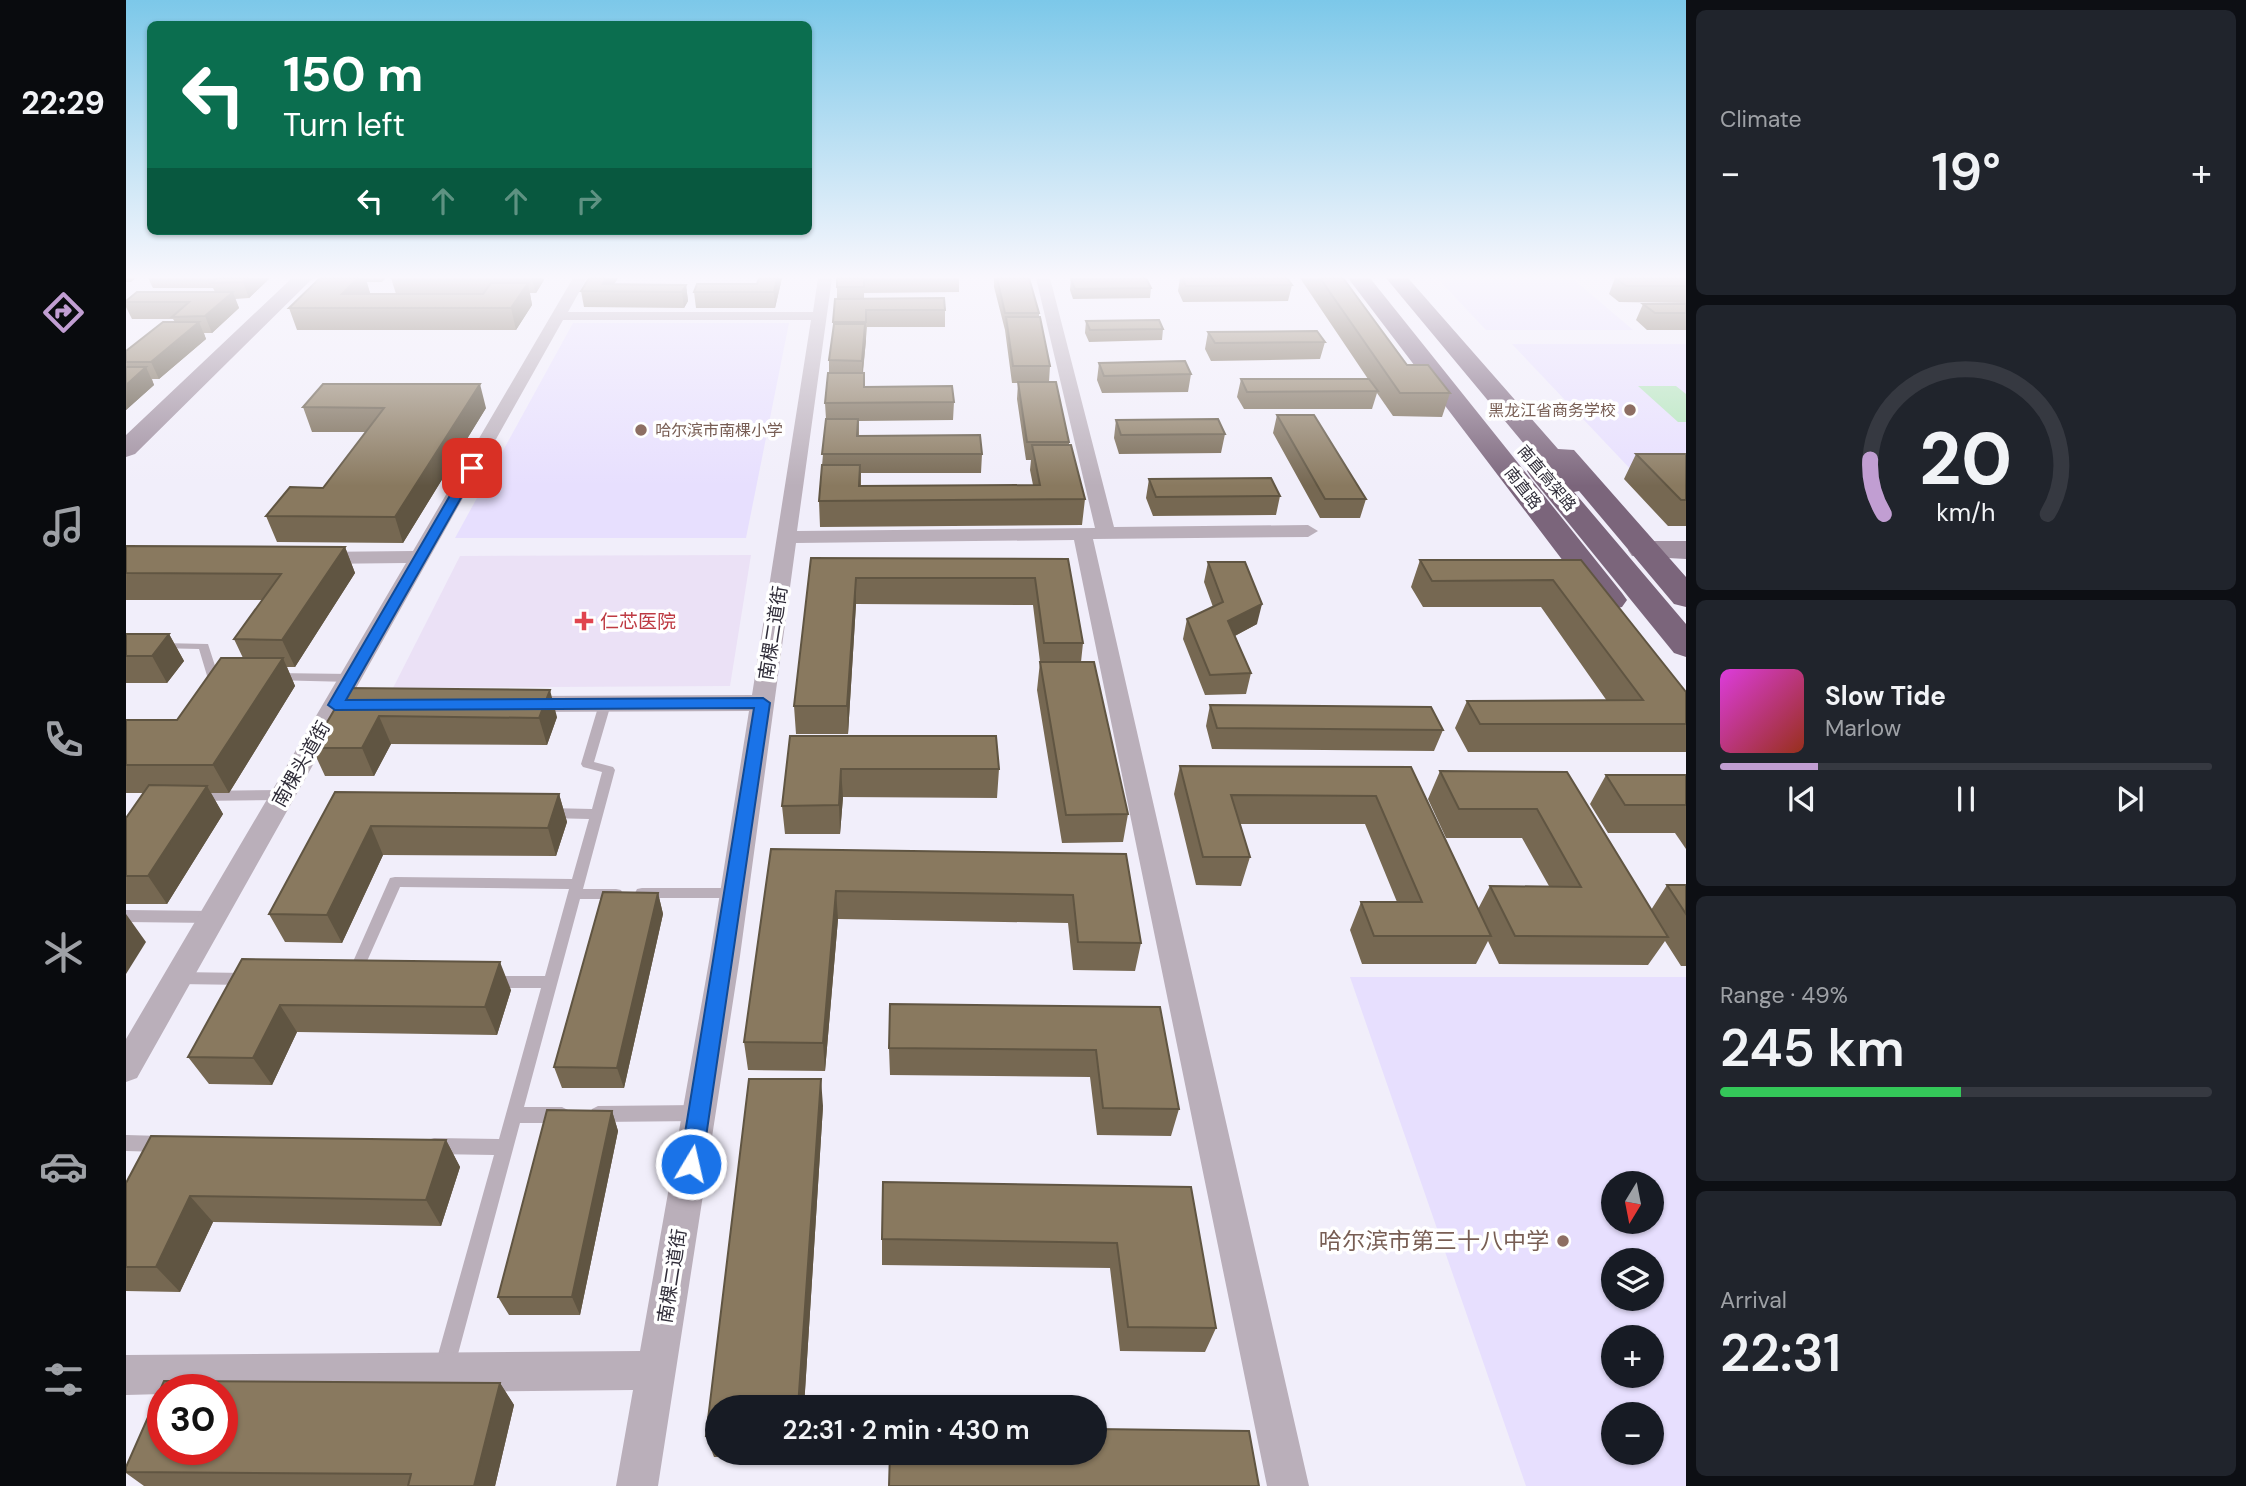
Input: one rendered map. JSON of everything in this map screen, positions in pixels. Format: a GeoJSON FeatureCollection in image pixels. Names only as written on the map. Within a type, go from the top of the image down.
{"type":"FeatureCollection","features":[{"type":"Feature","properties":{"kind":"highway","name":"南直路"},"geometry":{"type":"LineString","coordinates":[[1413,347],[1624,619]]}},
{"type":"Feature","properties":{"kind":"highway","name":"南直高架路"},"geometry":{"type":"LineString","coordinates":[[1438,347],[1686,646]]}},
{"type":"Feature","properties":{"kind":"highway","name":"南直高架路"},"geometry":{"type":"LineString","coordinates":[[1456,347],[1686,616]]}},
{"type":"Feature","properties":{"kind":"highway"},"geometry":{"type":"LineString","coordinates":[[1471,347],[1642,550],[1686,597]]}},
{"type":"Feature","properties":{"kind":"street"},"geometry":{"type":"LineString","coordinates":[[126,449],[231,347]]}},
{"type":"Feature","properties":{"kind":"street","name":"南棵头道街"},"geometry":{"type":"LineString","coordinates":[[126,1068],[541,347]]}},
{"type":"Feature","properties":{"kind":"street","name":"南棵二道街"},"geometry":{"type":"LineString","coordinates":[[638,1486],[734,892],[816,347]]}},
{"type":"Feature","properties":{"kind":"street"},"geometry":{"type":"LineString","coordinates":[[1057,347],[1287,1486]]}},
{"type":"Feature","properties":{"kind":"street"},"geometry":{"type":"LineString","coordinates":[[788,537],[1308,531]]}},
{"type":"Feature","properties":{"kind":"street"},"geometry":{"type":"LineString","coordinates":[[1642,550],[1686,550]]}},
{"type":"Feature","properties":{"kind":"street"},"geometry":{"type":"LineString","coordinates":[[300,558],[420,557]]}},
{"type":"Feature","properties":{"kind":"street"},"geometry":{"type":"LineString","coordinates":[[497,704],[763,703]]}},
{"type":"Feature","properties":{"kind":"street"},"geometry":{"type":"LineString","coordinates":[[335,705],[362,705]]}},
{"type":"Feature","properties":{"kind":"street"},"geometry":{"type":"LineString","coordinates":[[238,1380],[443,1372],[656,1370]]}},
{"type":"Feature","properties":{"kind":"street"},"geometry":{"type":"LineString","coordinates":[[126,1375],[147,1378]]}},
{"type":"Feature","properties":{"kind":"lane"},"geometry":{"type":"LineString","coordinates":[[152,646],[204,646],[212,676],[240,677]]}},
{"type":"Feature","properties":{"kind":"lane"},"geometry":{"type":"LineString","coordinates":[[268,677],[351,678]]}},
{"type":"Feature","properties":{"kind":"lane"},"geometry":{"type":"LineString","coordinates":[[443,1372],[609,771],[587,764],[605,704]]}},
{"type":"Feature","properties":{"kind":"lane"},"geometry":{"type":"LineString","coordinates":[[186,796],[284,795]]}},
{"type":"Feature","properties":{"kind":"lane"},"geometry":{"type":"LineString","coordinates":[[529,813],[597,814]]}},
{"type":"Feature","properties":{"kind":"lane"},"geometry":{"type":"LineString","coordinates":[[352,980],[395,882],[734,892]]}},
{"type":"Feature","properties":{"kind":"lane"},"geometry":{"type":"LineString","coordinates":[[126,916],[214,917]]}},
{"type":"Feature","properties":{"kind":"lane"},"geometry":{"type":"LineString","coordinates":[[178,978],[258,979]]}},
{"type":"Feature","properties":{"kind":"lane"},"geometry":{"type":"LineString","coordinates":[[471,981],[551,982]]}},
{"type":"Feature","properties":{"kind":"lane"},"geometry":{"type":"LineString","coordinates":[[514,1115],[699,1113]]}},
{"type":"Feature","properties":{"kind":"lane"},"geometry":{"type":"LineString","coordinates":[[126,1143],[180,1144]]}},
{"type":"Feature","properties":{"kind":"lane"},"geometry":{"type":"LineString","coordinates":[[410,1146],[505,1147]]}},
{"type":"Feature","properties":{"kind":"shaded area","name":"哈尔滨市南棵小学"},"geometry":{"type":"Polygon","coordinates":[[[560,347],[784,347],[746,538],[455,538],[560,347]]]}},
{"type":"Feature","properties":{"kind":"shaded area","name":"黑龙江省商务学校"},"geometry":{"type":"Polygon","coordinates":[[[1515,347],[1686,347],[1686,476],[1637,476],[1515,347]]]}},
{"type":"Feature","properties":{"kind":"shaded area","name":"仁芯医院"},"geometry":{"type":"Polygon","coordinates":[[[751,555],[730,686],[393,688],[460,556],[751,555]]]}},
{"type":"Feature","properties":{"kind":"shaded area","name":"哈尔滨市第三十八中学"},"geometry":{"type":"Polygon","coordinates":[[[1350,977],[1686,977],[1686,1486],[1526,1486],[1350,977]]]}},
{"type":"Feature","properties":{"kind":"green space"},"geometry":{"type":"Polygon","coordinates":[[[1638,386],[1676,386],[1686,394],[1686,422],[1678,422],[1638,386]]]}},
{"type":"Feature","properties":{"kind":"building"},"geometry":{"type":"Polygon","coordinates":[[[131,347],[169,347],[151,362],[126,362],[126,351],[131,347]]]}},
{"type":"Feature","properties":{"kind":"building"},"geometry":{"type":"Polygon","coordinates":[[[831,347],[863,347],[862,361],[829,360],[831,347]]]}},
{"type":"Feature","properties":{"kind":"building"},"geometry":{"type":"Polygon","coordinates":[[[1010,347],[1046,347],[1050,366],[1013,366],[1010,347]]]}},
{"type":"Feature","properties":{"kind":"building"},"geometry":{"type":"Polygon","coordinates":[[[1368,347],[1394,347],[1407,365],[1428,365],[1450,393],[1400,393],[1368,347]]]}},
{"type":"Feature","properties":{"kind":"building"},"geometry":{"type":"Polygon","coordinates":[[[1185,361],[1191,374],[1104,376],[1099,363],[1185,361]]]}},
{"type":"Feature","properties":{"kind":"building"},"geometry":{"type":"Polygon","coordinates":[[[126,367],[146,367],[126,385],[126,367]]]}},
{"type":"Feature","properties":{"kind":"building"},"geometry":{"type":"Polygon","coordinates":[[[828,373],[864,373],[864,387],[952,386],[954,402],[825,403],[828,373]]]}},
{"type":"Feature","properties":{"kind":"building"},"geometry":{"type":"Polygon","coordinates":[[[1241,379],[1369,379],[1378,391],[1247,392],[1241,379]]]}},
{"type":"Feature","properties":{"kind":"building"},"geometry":{"type":"Polygon","coordinates":[[[1018,382],[1056,382],[1069,442],[1027,442],[1018,382]]]}},
{"type":"Feature","properties":{"kind":"building"},"geometry":{"type":"Polygon","coordinates":[[[323,384],[480,384],[395,517],[266,516],[290,487],[323,488],[384,408],[303,407],[323,384]]]}},
{"type":"Feature","properties":{"kind":"building"},"geometry":{"type":"Polygon","coordinates":[[[1277,415],[1314,415],[1366,499],[1325,499],[1277,415]]]}},
{"type":"Feature","properties":{"kind":"building"},"geometry":{"type":"Polygon","coordinates":[[[826,419],[858,419],[857,436],[980,435],[982,454],[822,454],[826,419]]]}},
{"type":"Feature","properties":{"kind":"building"},"geometry":{"type":"Polygon","coordinates":[[[1218,419],[1225,434],[1121,435],[1116,420],[1218,419]]]}},
{"type":"Feature","properties":{"kind":"building"},"geometry":{"type":"Polygon","coordinates":[[[1032,445],[1071,445],[1085,499],[819,501],[822,465],[860,465],[859,486],[1040,485],[1032,445]]]}},
{"type":"Feature","properties":{"kind":"building"},"geometry":{"type":"Polygon","coordinates":[[[1636,454],[1686,454],[1686,500],[1681,500],[1636,454]]]}},
{"type":"Feature","properties":{"kind":"building"},"geometry":{"type":"Polygon","coordinates":[[[1271,478],[1280,496],[1156,497],[1149,479],[1271,478]]]}},
{"type":"Feature","properties":{"kind":"building"},"geometry":{"type":"Polygon","coordinates":[[[126,546],[345,547],[282,640],[234,639],[281,574],[126,573],[126,546]]]}},
{"type":"Feature","properties":{"kind":"building"},"geometry":{"type":"Polygon","coordinates":[[[811,558],[1068,559],[1083,643],[1044,643],[1035,578],[856,578],[847,706],[794,706],[811,558]]]}},
{"type":"Feature","properties":{"kind":"building"},"geometry":{"type":"Polygon","coordinates":[[[1420,560],[1581,560],[1686,692],[1686,724],[1480,724],[1467,701],[1643,700],[1553,580],[1432,581],[1420,560]]]}},
{"type":"Feature","properties":{"kind":"building"},"geometry":{"type":"Polygon","coordinates":[[[1208,562],[1245,562],[1262,604],[1228,621],[1251,673],[1210,675],[1187,619],[1223,602],[1208,562]]]}},
{"type":"Feature","properties":{"kind":"building"},"geometry":{"type":"Polygon","coordinates":[[[126,634],[169,634],[152,656],[126,656],[126,634]]]}},
{"type":"Feature","properties":{"kind":"building"},"geometry":{"type":"Polygon","coordinates":[[[221,658],[283,658],[213,765],[126,765],[126,720],[177,720],[221,658]]]}},
{"type":"Feature","properties":{"kind":"building"},"geometry":{"type":"Polygon","coordinates":[[[1040,662],[1094,662],[1128,814],[1066,815],[1040,662]]]}},
{"type":"Feature","properties":{"kind":"building"},"geometry":{"type":"Polygon","coordinates":[[[347,688],[550,690],[539,718],[379,716],[362,748],[312,748],[347,688]]]}},
{"type":"Feature","properties":{"kind":"building"},"geometry":{"type":"Polygon","coordinates":[[[1210,705],[1431,707],[1443,730],[1217,728],[1210,705]]]}},
{"type":"Feature","properties":{"kind":"building"},"geometry":{"type":"Polygon","coordinates":[[[790,736],[996,736],[999,769],[841,769],[839,805],[782,806],[790,736]]]}},
{"type":"Feature","properties":{"kind":"building"},"geometry":{"type":"Polygon","coordinates":[[[1180,766],[1411,767],[1491,936],[1374,936],[1361,902],[1422,902],[1376,796],[1231,795],[1250,857],[1203,857],[1180,766]]]}},
{"type":"Feature","properties":{"kind":"building"},"geometry":{"type":"Polygon","coordinates":[[[1440,771],[1567,772],[1668,937],[1515,936],[1490,886],[1581,887],[1537,809],[1459,809],[1440,771]]]}},
{"type":"Feature","properties":{"kind":"building"},"geometry":{"type":"Polygon","coordinates":[[[1606,775],[1686,775],[1686,805],[1625,805],[1606,775]]]}},
{"type":"Feature","properties":{"kind":"building"},"geometry":{"type":"Polygon","coordinates":[[[149,785],[207,786],[148,876],[126,876],[126,818],[149,785]]]}},
{"type":"Feature","properties":{"kind":"building"},"geometry":{"type":"Polygon","coordinates":[[[335,792],[559,794],[548,828],[371,826],[327,915],[269,914],[335,792]]]}},
{"type":"Feature","properties":{"kind":"building"},"geometry":{"type":"Polygon","coordinates":[[[771,849],[1126,854],[1141,943],[1078,942],[1073,895],[836,891],[823,1043],[744,1042],[771,849]]]}},
{"type":"Feature","properties":{"kind":"building"},"geometry":{"type":"Polygon","coordinates":[[[1667,885],[1686,885],[1686,914],[1667,885]]]}},
{"type":"Feature","properties":{"kind":"building"},"geometry":{"type":"Polygon","coordinates":[[[603,892],[658,893],[617,1068],[554,1067],[603,892]]]}},
{"type":"Feature","properties":{"kind":"building"},"geometry":{"type":"Polygon","coordinates":[[[242,959],[500,962],[485,1007],[280,1005],[253,1058],[188,1057],[242,959]]]}},
{"type":"Feature","properties":{"kind":"building"},"geometry":{"type":"Polygon","coordinates":[[[890,1004],[1160,1007],[1179,1109],[1103,1108],[1096,1050],[889,1048],[890,1004]]]}},
{"type":"Feature","properties":{"kind":"building"},"geometry":{"type":"Polygon","coordinates":[[[749,1079],[821,1079],[799,1395],[711,1395],[749,1079]]]}},
{"type":"Feature","properties":{"kind":"building"},"geometry":{"type":"Polygon","coordinates":[[[547,1110],[612,1111],[572,1297],[498,1297],[547,1110]]]}},
{"type":"Feature","properties":{"kind":"building"},"geometry":{"type":"Polygon","coordinates":[[[151,1136],[446,1140],[426,1200],[190,1196],[156,1267],[126,1267],[126,1183],[151,1136]]]}},
{"type":"Feature","properties":{"kind":"building"},"geometry":{"type":"Polygon","coordinates":[[[883,1182],[1191,1187],[1216,1328],[1128,1327],[1117,1243],[882,1239],[883,1182]]]}},
{"type":"Feature","properties":{"kind":"building"},"geometry":{"type":"Polygon","coordinates":[[[238,1381],[500,1383],[474,1486],[408,1486],[411,1474],[126,1472],[147,1419],[147,1465],[238,1465],[238,1381]]]}},
{"type":"Feature","properties":{"kind":"building"},"geometry":{"type":"Polygon","coordinates":[[[1107,1429],[1249,1431],[1259,1486],[889,1486],[890,1465],[1107,1465],[1107,1429]]]}},
{"type":"Feature","properties":{"kind":"place","name":"黑龙江省商务学校"},"geometry":{"type":"Point","coordinates":[1630,410]}},
{"type":"Feature","properties":{"kind":"place","name":"哈尔滨市南棵小学"},"geometry":{"type":"Point","coordinates":[641,430]}},
{"type":"Feature","properties":{"kind":"place","name":"仁芯医院"},"geometry":{"type":"Point","coordinates":[584,621]}},
{"type":"Feature","properties":{"kind":"place","name":"哈尔滨市第三十八中学"},"geometry":{"type":"Point","coordinates":[1563,1241]}},
{"type":"Feature","properties":{"kind":"route"},"geometry":{"type":"LineString","coordinates":[[472,468],[335,705],[763,703],[691,1164]]}}]}
